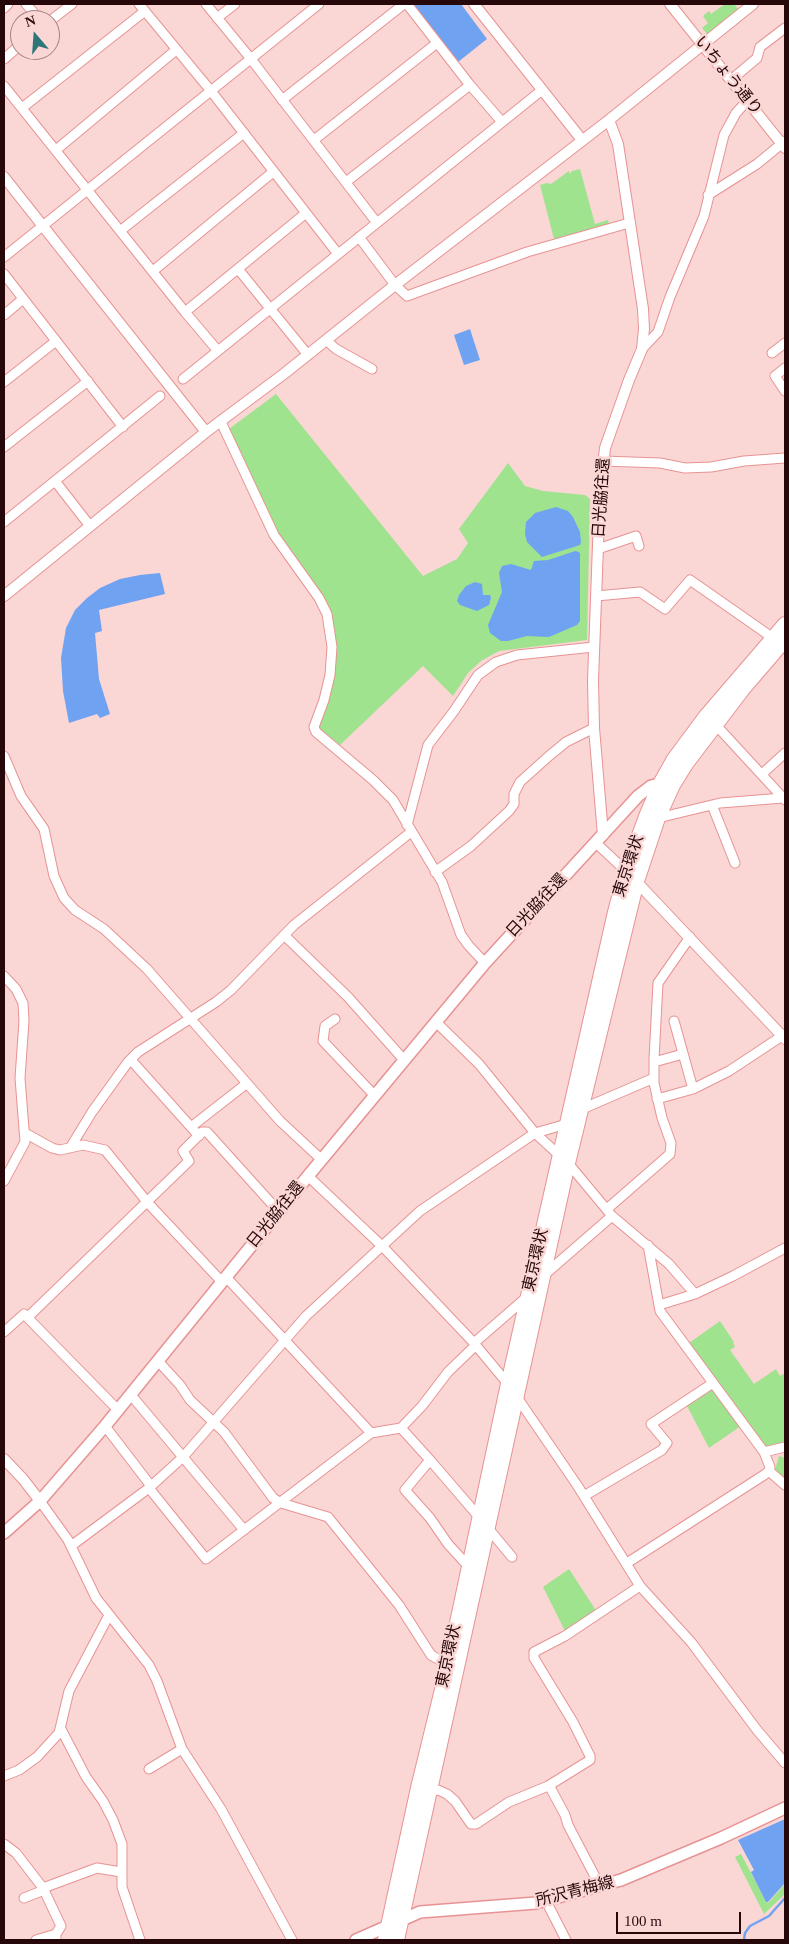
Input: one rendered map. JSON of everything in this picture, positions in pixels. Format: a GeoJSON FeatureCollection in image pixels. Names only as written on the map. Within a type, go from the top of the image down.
{"type":"FeatureCollection","features":[{"type":"Feature","properties":{"kind":"highway","name":"東京環状"},"geometry":{"type":"LineString","coordinates":[[385,1940],[418,1788],[448,1665],[468,1566],[483,1522],[517,1399],[543,1276],[564,1159],[567,1124],[626,871],[667,784],[743,688],[779,639],[785,624]]}},
{"type":"Feature","properties":{"kind":"highway","name":"東京環状"},"geometry":{"type":"LineString","coordinates":[[397,1940],[430,1790],[508,1384],[528,1296],[564,1159],[582,1110],[636,881],[658,818],[674,759],[706,716],[779,639]]}},
{"type":"Feature","properties":{"kind":"main road"},"geometry":{"type":"LineString","coordinates":[[599,839],[638,796],[651,786],[667,784]]}},
{"type":"Feature","properties":{"kind":"main road","name":"日光脇往還"},"geometry":{"type":"LineString","coordinates":[[4,1533],[40,1501],[105,1426],[308,1176],[485,963],[599,839]]}},
{"type":"Feature","properties":{"kind":"main road","name":"所沢青梅線"},"geometry":{"type":"LineString","coordinates":[[356,1940],[402,1919],[429,1910],[546,1901],[600,1886],[639,1874],[785,1808]]}},
{"type":"Feature","properties":{"kind":"street"},"geometry":{"type":"LineString","coordinates":[[4,8],[8,4]]}},
{"type":"Feature","properties":{"kind":"street"},"geometry":{"type":"LineString","coordinates":[[60,13],[72,4]]}},
{"type":"Feature","properties":{"kind":"street"},"geometry":{"type":"LineString","coordinates":[[206,4],[377,223]]}},
{"type":"Feature","properties":{"kind":"street"},"geometry":{"type":"LineString","coordinates":[[217,18],[235,4]]}},
{"type":"Feature","properties":{"kind":"street"},"geometry":{"type":"LineString","coordinates":[[4,257],[319,4]]}},
{"type":"Feature","properties":{"kind":"street"},"geometry":{"type":"LineString","coordinates":[[282,100],[406,4],[502,122]]}},
{"type":"Feature","properties":{"kind":"street"},"geometry":{"type":"LineString","coordinates":[[474,4],[582,140]]}},
{"type":"Feature","properties":{"kind":"street","name":"いちょう通り"},"geometry":{"type":"LineString","coordinates":[[670,4],[784,144]]}},
{"type":"Feature","properties":{"kind":"street"},"geometry":{"type":"LineString","coordinates":[[4,596],[206,432],[308,355],[395,285],[609,120],[753,4]]}},
{"type":"Feature","properties":{"kind":"street"},"geometry":{"type":"LineString","coordinates":[[22,108],[142,7],[338,254]]}},
{"type":"Feature","properties":{"kind":"street"},"geometry":{"type":"LineString","coordinates":[[731,80],[757,58],[760,47],[785,28]]}},
{"type":"Feature","properties":{"kind":"street"},"geometry":{"type":"LineString","coordinates":[[314,140],[437,43]]}},
{"type":"Feature","properties":{"kind":"street"},"geometry":{"type":"LineString","coordinates":[[56,150],[176,50]]}},
{"type":"Feature","properties":{"kind":"street"},"geometry":{"type":"LineString","coordinates":[[346,182],[470,85]]}},
{"type":"Feature","properties":{"kind":"street"},"geometry":{"type":"LineString","coordinates":[[4,86],[184,312],[218,351]]}},
{"type":"Feature","properties":{"kind":"street"},"geometry":{"type":"LineString","coordinates":[[182,379],[542,90]]}},
{"type":"Feature","properties":{"kind":"street"},"geometry":{"type":"LineString","coordinates":[[642,349],[658,332],[670,297],[704,216],[724,135],[732,118],[748,101]]}},
{"type":"Feature","properties":{"kind":"street","name":"日光脇往還"},"geometry":{"type":"LineString","coordinates":[[599,839],[594,728],[594,647],[603,461],[614,422],[642,349],[644,329],[643,310],[618,144],[609,120]]}},
{"type":"Feature","properties":{"kind":"street"},"geometry":{"type":"LineString","coordinates":[[120,231],[244,134]]}},
{"type":"Feature","properties":{"kind":"street"},"geometry":{"type":"LineString","coordinates":[[708,195],[757,164],[784,144]]}},
{"type":"Feature","properties":{"kind":"street"},"geometry":{"type":"LineString","coordinates":[[153,271],[273,172]]}},
{"type":"Feature","properties":{"kind":"street"},"geometry":{"type":"LineString","coordinates":[[4,177],[206,432]]}},
{"type":"Feature","properties":{"kind":"street"},"geometry":{"type":"LineString","coordinates":[[184,312],[306,213]]}},
{"type":"Feature","properties":{"kind":"street"},"geometry":{"type":"LineString","coordinates":[[359,237],[395,285],[407,296],[527,252],[629,223]]}},
{"type":"Feature","properties":{"kind":"street"},"geometry":{"type":"LineString","coordinates":[[238,268],[308,355]]}},
{"type":"Feature","properties":{"kind":"street"},"geometry":{"type":"LineString","coordinates":[[4,274],[124,427]]}},
{"type":"Feature","properties":{"kind":"street"},"geometry":{"type":"LineString","coordinates":[[4,315],[23,299]]}},
{"type":"Feature","properties":{"kind":"street"},"geometry":{"type":"LineString","coordinates":[[326,340],[336,350],[372,369]]}},
{"type":"Feature","properties":{"kind":"street"},"geometry":{"type":"LineString","coordinates":[[4,382],[56,341]]}},
{"type":"Feature","properties":{"kind":"street"},"geometry":{"type":"LineString","coordinates":[[772,353],[785,343]]}},
{"type":"Feature","properties":{"kind":"street"},"geometry":{"type":"LineString","coordinates":[[785,368],[775,376],[785,391]]}},
{"type":"Feature","properties":{"kind":"street"},"geometry":{"type":"LineString","coordinates":[[4,447],[88,381]]}},
{"type":"Feature","properties":{"kind":"street"},"geometry":{"type":"LineString","coordinates":[[4,522],[160,396]]}},
{"type":"Feature","properties":{"kind":"street"},"geometry":{"type":"LineString","coordinates":[[221,422],[274,535],[319,598],[327,614],[332,647],[330,675],[324,700],[314,727],[316,732],[373,780],[393,800],[447,892],[461,935],[485,963]]}},
{"type":"Feature","properties":{"kind":"street"},"geometry":{"type":"LineString","coordinates":[[603,461],[660,463],[685,468],[711,467],[744,461],[785,458]]}},
{"type":"Feature","properties":{"kind":"street"},"geometry":{"type":"LineString","coordinates":[[55,481],[90,526]]}},
{"type":"Feature","properties":{"kind":"street"},"geometry":{"type":"LineString","coordinates":[[598,549],[636,536],[639,546]]}},
{"type":"Feature","properties":{"kind":"street"},"geometry":{"type":"LineString","coordinates":[[596,596],[640,592],[665,609],[690,580],[779,639]]}},
{"type":"Feature","properties":{"kind":"street"},"geometry":{"type":"LineString","coordinates":[[70,1148],[92,1112],[131,1060],[150,1043],[231,990],[284,935],[409,829],[428,745],[478,675],[496,662],[517,655],[594,647]]}},
{"type":"Feature","properties":{"kind":"street"},"geometry":{"type":"LineString","coordinates":[[715,724],[784,799]]}},
{"type":"Feature","properties":{"kind":"street"},"geometry":{"type":"LineString","coordinates":[[435,872],[471,846],[509,811],[514,804],[514,794],[520,782],[548,756],[566,742],[594,728]]}},
{"type":"Feature","properties":{"kind":"street"},"geometry":{"type":"LineString","coordinates":[[762,774],[785,753]]}},
{"type":"Feature","properties":{"kind":"street"},"geometry":{"type":"LineString","coordinates":[[4,756],[21,796],[44,829],[54,876],[64,898],[75,910],[104,929],[147,969],[246,1084],[280,1121],[322,1160]]}},
{"type":"Feature","properties":{"kind":"street"},"geometry":{"type":"LineString","coordinates":[[658,818],[712,805],[784,799]]}},
{"type":"Feature","properties":{"kind":"street"},"geometry":{"type":"LineString","coordinates":[[712,805],[735,863]]}},
{"type":"Feature","properties":{"kind":"street"},"geometry":{"type":"LineString","coordinates":[[599,839],[626,871],[784,1036],[729,1072],[693,1089],[657,1099]]}},
{"type":"Feature","properties":{"kind":"street"},"geometry":{"type":"LineString","coordinates":[[284,935],[348,997],[404,1060]]}},
{"type":"Feature","properties":{"kind":"street"},"geometry":{"type":"LineString","coordinates":[[543,1276],[670,1154],[671,1143],[657,1099],[654,1078],[658,984],[690,937]]}},
{"type":"Feature","properties":{"kind":"street"},"geometry":{"type":"LineString","coordinates":[[4,976],[16,989],[22,1003],[24,1021],[20,1078],[26,1142],[4,1181]]}},
{"type":"Feature","properties":{"kind":"street"},"geometry":{"type":"LineString","coordinates":[[334,1019],[325,1026],[324,1041],[375,1096]]}},
{"type":"Feature","properties":{"kind":"street"},"geometry":{"type":"LineString","coordinates":[[674,1021],[693,1089]]}},
{"type":"Feature","properties":{"kind":"street"},"geometry":{"type":"LineString","coordinates":[[436,1022],[479,1064],[535,1133],[564,1159],[610,1212],[674,1269],[695,1294]]}},
{"type":"Feature","properties":{"kind":"street"},"geometry":{"type":"LineString","coordinates":[[654,1062],[683,1054]]}},
{"type":"Feature","properties":{"kind":"street"},"geometry":{"type":"LineString","coordinates":[[131,1060],[199,1136]]}},
{"type":"Feature","properties":{"kind":"street"},"geometry":{"type":"LineString","coordinates":[[582,1110],[654,1078]]}},
{"type":"Feature","properties":{"kind":"street"},"geometry":{"type":"LineString","coordinates":[[191,1127],[246,1084]]}},
{"type":"Feature","properties":{"kind":"street"},"geometry":{"type":"LineString","coordinates":[[71,1546],[150,1487],[183,1457],[306,1316],[420,1211],[535,1133],[567,1124]]}},
{"type":"Feature","properties":{"kind":"street"},"geometry":{"type":"LineString","coordinates":[[28,1318],[189,1161],[183,1151],[202,1132],[207,1132],[271,1203],[281,1209]]}},
{"type":"Feature","properties":{"kind":"street"},"geometry":{"type":"LineString","coordinates":[[25,1133],[52,1148],[60,1150],[82,1146],[105,1150],[148,1203],[284,1340],[371,1434]]}},
{"type":"Feature","properties":{"kind":"street"},"geometry":{"type":"LineString","coordinates":[[308,1176],[383,1247],[475,1344],[508,1384],[584,1496],[640,1586],[691,1642],[757,1730],[785,1763]]}},
{"type":"Feature","properties":{"kind":"street"},"geometry":{"type":"LineString","coordinates":[[648,1245],[660,1311],[764,1452],[770,1467],[769,1471]]}},
{"type":"Feature","properties":{"kind":"street"},"geometry":{"type":"LineString","coordinates":[[659,1305],[695,1294],[734,1276],[785,1248]]}},
{"type":"Feature","properties":{"kind":"street"},"geometry":{"type":"LineString","coordinates":[[105,1426],[206,1559],[371,1434],[401,1428],[422,1406],[448,1372],[475,1344],[528,1296]]}},
{"type":"Feature","properties":{"kind":"street"},"geometry":{"type":"LineString","coordinates":[[4,1332],[24,1314],[118,1410]]}},
{"type":"Feature","properties":{"kind":"street"},"geometry":{"type":"LineString","coordinates":[[158,1361],[180,1385],[190,1400],[224,1432],[273,1498],[281,1503],[328,1517],[398,1605],[430,1655],[448,1665]]}},
{"type":"Feature","properties":{"kind":"street"},"geometry":{"type":"LineString","coordinates":[[584,1496],[662,1450],[667,1443],[651,1424],[713,1383]]}},
{"type":"Feature","properties":{"kind":"street"},"geometry":{"type":"LineString","coordinates":[[131,1395],[244,1530]]}},
{"type":"Feature","properties":{"kind":"street"},"geometry":{"type":"LineString","coordinates":[[401,1428],[512,1557]]}},
{"type":"Feature","properties":{"kind":"street"},"geometry":{"type":"LineString","coordinates":[[764,1452],[785,1447]]}},
{"type":"Feature","properties":{"kind":"street"},"geometry":{"type":"LineString","coordinates":[[4,1459],[40,1501],[71,1546],[96,1598],[149,1665],[157,1681],[182,1749],[221,1809],[292,1940]]}},
{"type":"Feature","properties":{"kind":"street"},"geometry":{"type":"LineString","coordinates":[[430,1460],[405,1490],[468,1566]]}},
{"type":"Feature","properties":{"kind":"street"},"geometry":{"type":"LineString","coordinates":[[769,1471],[785,1485]]}},
{"type":"Feature","properties":{"kind":"street"},"geometry":{"type":"LineString","coordinates":[[627,1563],[769,1471]]}},
{"type":"Feature","properties":{"kind":"street"},"geometry":{"type":"LineString","coordinates":[[430,1790],[438,1790],[447,1794],[455,1801],[471,1824],[476,1824],[509,1802],[548,1786],[590,1760],[590,1756],[534,1658],[534,1652],[565,1636],[640,1586]]}},
{"type":"Feature","properties":{"kind":"street"},"geometry":{"type":"LineString","coordinates":[[4,1776],[19,1770],[37,1757],[56,1738],[61,1729],[69,1691],[109,1615]]}},
{"type":"Feature","properties":{"kind":"street"},"geometry":{"type":"LineString","coordinates":[[61,1729],[86,1777],[113,1820],[122,1844],[122,1887],[140,1940]]}},
{"type":"Feature","properties":{"kind":"street"},"geometry":{"type":"LineString","coordinates":[[149,1769],[182,1749]]}},
{"type":"Feature","properties":{"kind":"street"},"geometry":{"type":"LineString","coordinates":[[548,1786],[565,1815],[568,1825],[600,1886]]}},
{"type":"Feature","properties":{"kind":"street"},"geometry":{"type":"LineString","coordinates":[[4,1844],[16,1853],[44,1889],[61,1926],[56,1937],[36,1940]]}},
{"type":"Feature","properties":{"kind":"street"},"geometry":{"type":"LineString","coordinates":[[24,1898],[97,1868],[121,1872]]}},
{"type":"Feature","properties":{"kind":"street"},"geometry":{"type":"LineString","coordinates":[[546,1901],[566,1940]]}},
{"type":"Feature","properties":{"kind":"green space"},"geometry":{"type":"Polygon","coordinates":[[[725,4],[734,4],[739,10],[707,34],[702,28],[708,23],[703,16],[709,11],[711,14],[725,4]]]}},
{"type":"Feature","properties":{"kind":"green space"},"geometry":{"type":"Polygon","coordinates":[[[580,169],[595,224],[608,220],[609,224],[554,239],[540,185],[551,184],[569,171],[570,174],[572,171],[580,169]]]}},
{"type":"Feature","properties":{"kind":"green space"},"geometry":{"type":"Polygon","coordinates":[[[276,394],[423,576],[457,559],[468,543],[459,529],[508,463],[525,486],[543,491],[585,495],[590,499],[587,640],[499,651],[481,661],[468,673],[453,696],[423,666],[340,745],[316,726],[326,701],[329,613],[275,535],[229,429],[276,394]]]}},
{"type":"Feature","properties":{"kind":"green space"},"geometry":{"type":"Polygon","coordinates":[[[720,1321],[734,1342],[735,1347],[730,1350],[754,1384],[776,1369],[780,1376],[785,1373],[785,1443],[771,1447],[765,1446],[689,1343],[720,1321]]]}},
{"type":"Feature","properties":{"kind":"green space"},"geometry":{"type":"Polygon","coordinates":[[[710,1388],[714,1389],[741,1426],[709,1448],[686,1404],[710,1388]]]}},
{"type":"Feature","properties":{"kind":"green space"},"geometry":{"type":"Polygon","coordinates":[[[779,1456],[785,1458],[785,1481],[775,1470],[779,1456]]]}},
{"type":"Feature","properties":{"kind":"green space"},"geometry":{"type":"Polygon","coordinates":[[[569,1569],[597,1612],[565,1631],[543,1587],[569,1569]]]}},
{"type":"Feature","properties":{"kind":"green space"},"geometry":{"type":"Polygon","coordinates":[[[741,1854],[767,1903],[785,1884],[785,1894],[764,1914],[735,1857],[741,1854]]]}},
{"type":"Feature","properties":{"kind":"water"},"geometry":{"type":"Polygon","coordinates":[[[413,4],[461,4],[487,39],[458,62],[413,4]]]}},
{"type":"Feature","properties":{"kind":"water"},"geometry":{"type":"Polygon","coordinates":[[[470,329],[480,360],[464,365],[454,335],[470,329]]]}},
{"type":"Feature","properties":{"kind":"water"},"geometry":{"type":"Polygon","coordinates":[[[556,507],[568,511],[573,517],[580,532],[581,542],[580,545],[542,557],[527,542],[525,534],[526,522],[535,513],[556,507]]]}},
{"type":"Feature","properties":{"kind":"water"},"geometry":{"type":"Polygon","coordinates":[[[575,551],[580,554],[580,621],[577,625],[549,637],[527,636],[508,641],[501,641],[490,633],[488,625],[502,592],[499,573],[502,566],[511,564],[531,570],[534,561],[548,560],[575,551]]]}},
{"type":"Feature","properties":{"kind":"water"},"geometry":{"type":"Polygon","coordinates":[[[160,573],[165,594],[99,610],[102,631],[95,633],[99,679],[110,714],[100,718],[97,714],[69,723],[63,691],[61,658],[66,628],[75,610],[100,588],[120,579],[160,573]]]}},
{"type":"Feature","properties":{"kind":"water"},"geometry":{"type":"Polygon","coordinates":[[[475,582],[482,584],[483,595],[490,595],[491,598],[489,605],[477,611],[460,605],[457,601],[466,586],[475,582]]]}},
{"type":"Feature","properties":{"kind":"water"},"geometry":{"type":"Polygon","coordinates":[[[785,1819],[785,1883],[766,1902],[751,1872],[754,1870],[738,1840],[785,1819]]]}},
{"type":"Feature","properties":{"kind":"waterway"},"geometry":{"type":"LineString","coordinates":[[744,1940],[745,1933],[750,1926],[769,1916],[785,1898]]}}]}
